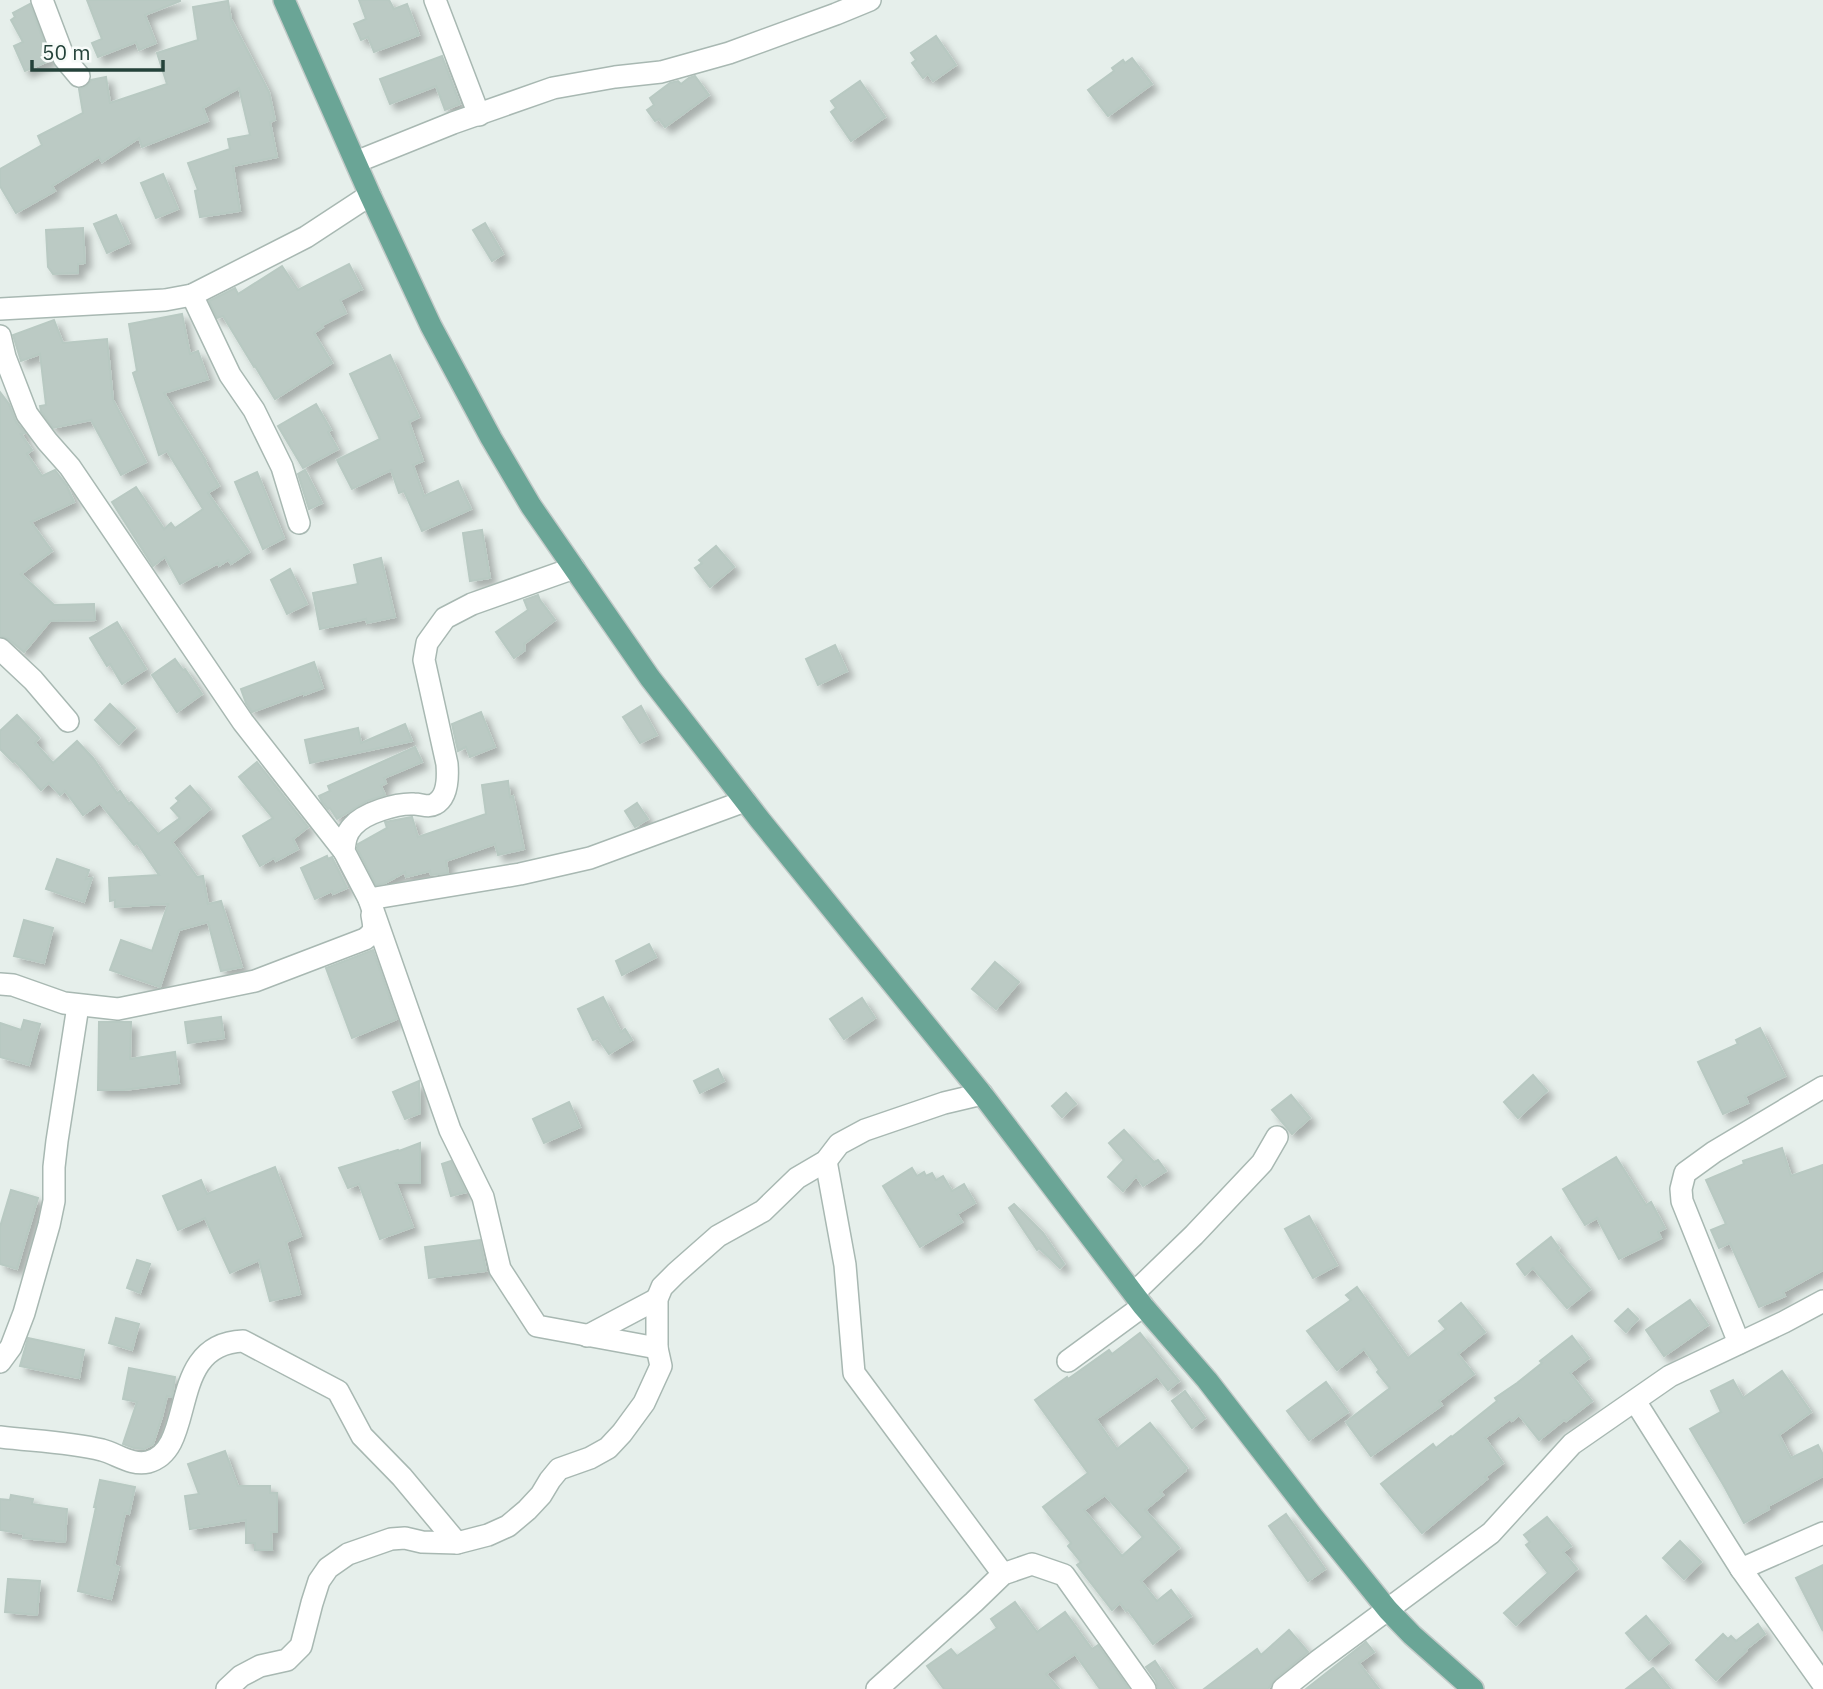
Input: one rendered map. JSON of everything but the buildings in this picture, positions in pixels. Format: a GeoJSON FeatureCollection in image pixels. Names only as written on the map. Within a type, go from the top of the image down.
{"type":"FeatureCollection","features":[{"type":"Feature","properties":{"kind":"main road"},"geometry":{"type":"LineString","coordinates":[[284,0],[431,326],[485,427],[531,506],[650,678],[982,1094],[1138,1300],[1208,1380],[1388,1610],[1473,1689]]}},
{"type":"Feature","properties":{"kind":"street"},"geometry":{"type":"LineString","coordinates":[[42,0],[64,58],[79,76]]}},
{"type":"Feature","properties":{"kind":"street"},"geometry":{"type":"LineString","coordinates":[[435,0],[479,114]]}},
{"type":"Feature","properties":{"kind":"street"},"geometry":{"type":"LineString","coordinates":[[356,162],[553,88],[661,72],[729,53],[870,0]]}},
{"type":"Feature","properties":{"kind":"street"},"geometry":{"type":"LineString","coordinates":[[0,309],[165,300],[192,295],[306,237],[370,195]]}},
{"type":"Feature","properties":{"kind":"street"},"geometry":{"type":"LineString","coordinates":[[192,295],[230,374],[254,410],[282,467],[299,523]]}},
{"type":"Feature","properties":{"kind":"street"},"geometry":{"type":"LineString","coordinates":[[0,336],[5,357],[27,414],[70,467],[243,722],[344,851],[369,899],[450,1130],[484,1197],[500,1269],[537,1326],[657,1348]]}},
{"type":"Feature","properties":{"kind":"street"},"geometry":{"type":"LineString","coordinates":[[344,851],[348,833],[355,823],[388,806],[427,806],[437,804],[443,796],[449,777],[424,660],[427,643],[445,618],[472,604],[574,568]]}},
{"type":"Feature","properties":{"kind":"street"},"geometry":{"type":"LineString","coordinates":[[0,649],[33,680],[68,721]]}},
{"type":"Feature","properties":{"kind":"street"},"geometry":{"type":"LineString","coordinates":[[369,899],[520,874],[590,858],[746,801]]}},
{"type":"Feature","properties":{"kind":"street"},"geometry":{"type":"LineString","coordinates":[[0,984],[13,985],[78,1006],[118,1009],[255,981],[365,939],[374,927],[369,899]]}},
{"type":"Feature","properties":{"kind":"street"},"geometry":{"type":"LineString","coordinates":[[0,1362],[10,1347],[23,1312],[49,1225],[54,1201],[57,1141],[78,1006]]}},
{"type":"Feature","properties":{"kind":"street"},"geometry":{"type":"LineString","coordinates":[[1739,1343],[1682,1201],[1681,1189],[1685,1173],[1714,1152],[1823,1087]]}},
{"type":"Feature","properties":{"kind":"street"},"geometry":{"type":"LineString","coordinates":[[227,1689],[241,1676],[260,1666],[287,1660],[301,1646],[319,1581],[328,1568],[348,1554],[391,1539],[457,1543],[488,1535],[508,1526],[527,1510],[559,1469],[590,1458],[608,1448],[644,1404],[661,1366],[657,1348],[657,1300],[662,1287],[718,1236],[763,1211],[797,1178],[825,1161],[839,1144],[865,1130],[944,1103],[982,1094]]}},
{"type":"Feature","properties":{"kind":"street"},"geometry":{"type":"LineString","coordinates":[[1068,1361],[1138,1300],[1262,1163],[1276,1136]]}},
{"type":"Feature","properties":{"kind":"street"},"geometry":{"type":"LineString","coordinates":[[825,1161],[845,1265],[854,1373],[1003,1574]]}},
{"type":"Feature","properties":{"kind":"street"},"geometry":{"type":"LineString","coordinates":[[587,1336],[657,1300]]}},
{"type":"Feature","properties":{"kind":"street"},"geometry":{"type":"LineString","coordinates":[[1283,1689],[1491,1533],[1572,1444],[1670,1376],[1823,1301]]}},
{"type":"Feature","properties":{"kind":"street"},"geometry":{"type":"LineString","coordinates":[[0,1437],[102,1450],[134,1462],[154,1460],[161,1457],[171,1444],[196,1366],[211,1352],[228,1342],[243,1341],[338,1391],[362,1436],[402,1477],[457,1543]]}},
{"type":"Feature","properties":{"kind":"street"},"geometry":{"type":"LineString","coordinates":[[1635,1401],[1741,1569],[1823,1684]]}},
{"type":"Feature","properties":{"kind":"street"},"geometry":{"type":"LineString","coordinates":[[1741,1569],[1823,1533]]}},
{"type":"Feature","properties":{"kind":"street"},"geometry":{"type":"LineString","coordinates":[[877,1689],[1003,1574],[1032,1564],[1064,1575],[1145,1689]]}}]}
